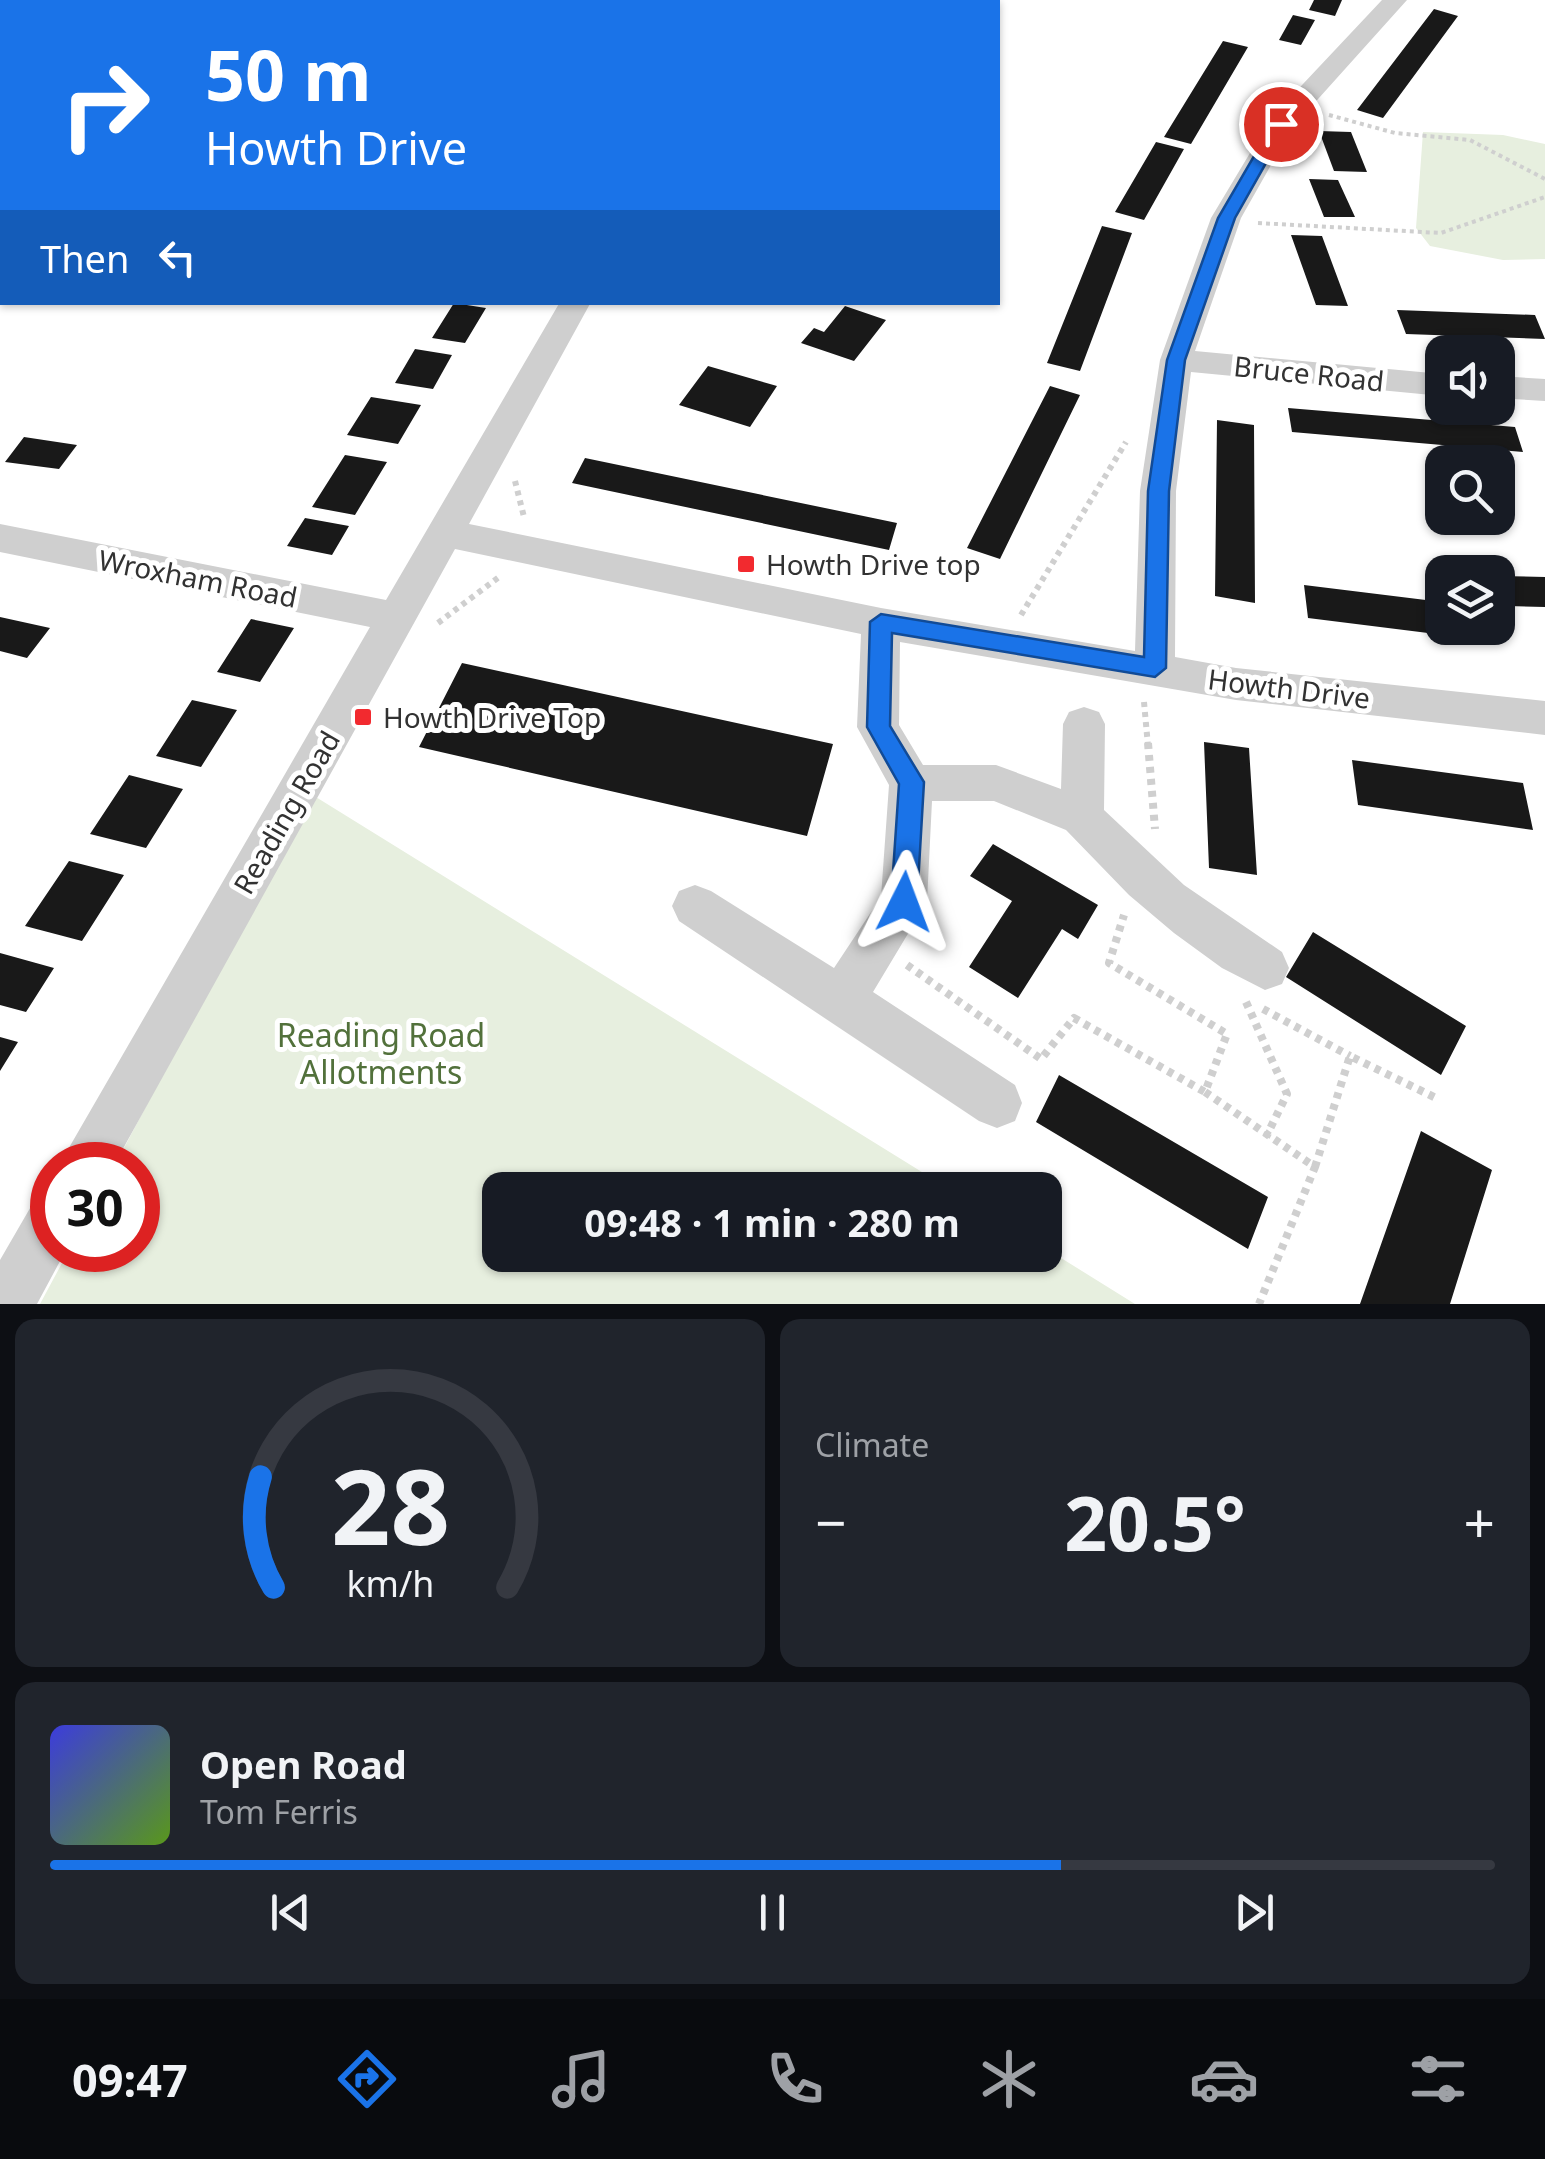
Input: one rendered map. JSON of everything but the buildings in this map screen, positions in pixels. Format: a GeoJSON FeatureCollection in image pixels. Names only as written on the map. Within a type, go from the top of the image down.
{"type":"FeatureCollection","features":[{"type":"Feature","properties":{"kind":"street"},"geometry":{"type":"LineString","coordinates":[[1149,679],[1158,491],[1176,360],[1226,218],[1281,124],[1395,0]]}},
{"type":"Feature","properties":{"kind":"street","name":"Reading Road"},"geometry":{"type":"LineString","coordinates":[[98,1142],[574,305]]}},
{"type":"Feature","properties":{"kind":"street","name":"Bruce Road"},"geometry":{"type":"LineString","coordinates":[[1176,360],[1425,383]]}},
{"type":"Feature","properties":{"kind":"street"},"geometry":{"type":"LineString","coordinates":[[1515,389],[1545,390]]}},
{"type":"Feature","properties":{"kind":"street","name":"Howth Drive"},"geometry":{"type":"LineString","coordinates":[[445,533],[1004,644],[1149,679],[1236,684],[1545,718]]}},
{"type":"Feature","properties":{"kind":"street","name":"Wroxham Road"},"geometry":{"type":"LineString","coordinates":[[0,538],[397,617]]}},
{"type":"Feature","properties":{"kind":"street"},"geometry":{"type":"LineString","coordinates":[[841,999],[904,902],[911,782],[878,727],[881,622]]}},
{"type":"Feature","properties":{"kind":"street"},"geometry":{"type":"LineString","coordinates":[[1082,817],[1084,724]]}},
{"type":"Feature","properties":{"kind":"street"},"geometry":{"type":"LineString","coordinates":[[911,782],[996,783],[1082,817],[1143,858],[1222,942],[1264,968]]}},
{"type":"Feature","properties":{"kind":"street"},"geometry":{"type":"LineString","coordinates":[[695,906],[998,1103]]}},
{"type":"Feature","properties":{"kind":"street"},"geometry":{"type":"LineString","coordinates":[[6,1304],[30,1261]]}},
{"type":"Feature","properties":{"kind":"path"},"geometry":{"type":"LineString","coordinates":[[1300,102],[1320,112],[1396,133],[1470,140],[1545,179]]}},
{"type":"Feature","properties":{"kind":"path"},"geometry":{"type":"LineString","coordinates":[[1226,218],[1266,225],[1442,232],[1545,197]]}},
{"type":"Feature","properties":{"kind":"path"},"geometry":{"type":"LineString","coordinates":[[1004,644],[1136,426]]}},
{"type":"Feature","properties":{"kind":"path"},"geometry":{"type":"LineString","coordinates":[[1149,679],[1143,858],[1109,963],[1227,1034],[1205,1092]]}},
{"type":"Feature","properties":{"kind":"path"},"geometry":{"type":"LineString","coordinates":[[877,944],[1041,1059],[1074,1018],[1205,1092],[1315,1167]]}},
{"type":"Feature","properties":{"kind":"path"},"geometry":{"type":"LineString","coordinates":[[1266,1137],[1287,1094],[1244,998],[1438,1099]]}},
{"type":"Feature","properties":{"kind":"path"},"geometry":{"type":"LineString","coordinates":[[1258,1304],[1315,1167],[1350,1056]]}},
{"type":"Feature","properties":{"kind":"green space"},"geometry":{"type":"Polygon","coordinates":[[[1423,132],[1503,135],[1545,144],[1545,259],[1503,260],[1430,246],[1416,228],[1423,132]]]}},
{"type":"Feature","properties":{"kind":"green space","name":"Reading Road Allotments"},"geometry":{"type":"Polygon","coordinates":[[[311,794],[922,1172],[482,1172],[482,1272],[1062,1272],[1062,1259],[1135,1304],[40,1304],[57,1272],[160,1272],[160,1142],[127,1142],[311,794]]]}},
{"type":"Feature","properties":{"kind":"place","name":"Howth Drive top"},"geometry":{"type":"Point","coordinates":[746,564]}},
{"type":"Feature","properties":{"kind":"place","name":"Howth Drive Top"},"geometry":{"type":"Point","coordinates":[363,717]}},
{"type":"Feature","properties":{"kind":"route"},"geometry":{"type":"LineString","coordinates":[[904,902],[911,782],[878,727],[881,622],[1155,668],[1158,491],[1176,360],[1226,218],[1281,124]]}}]}
